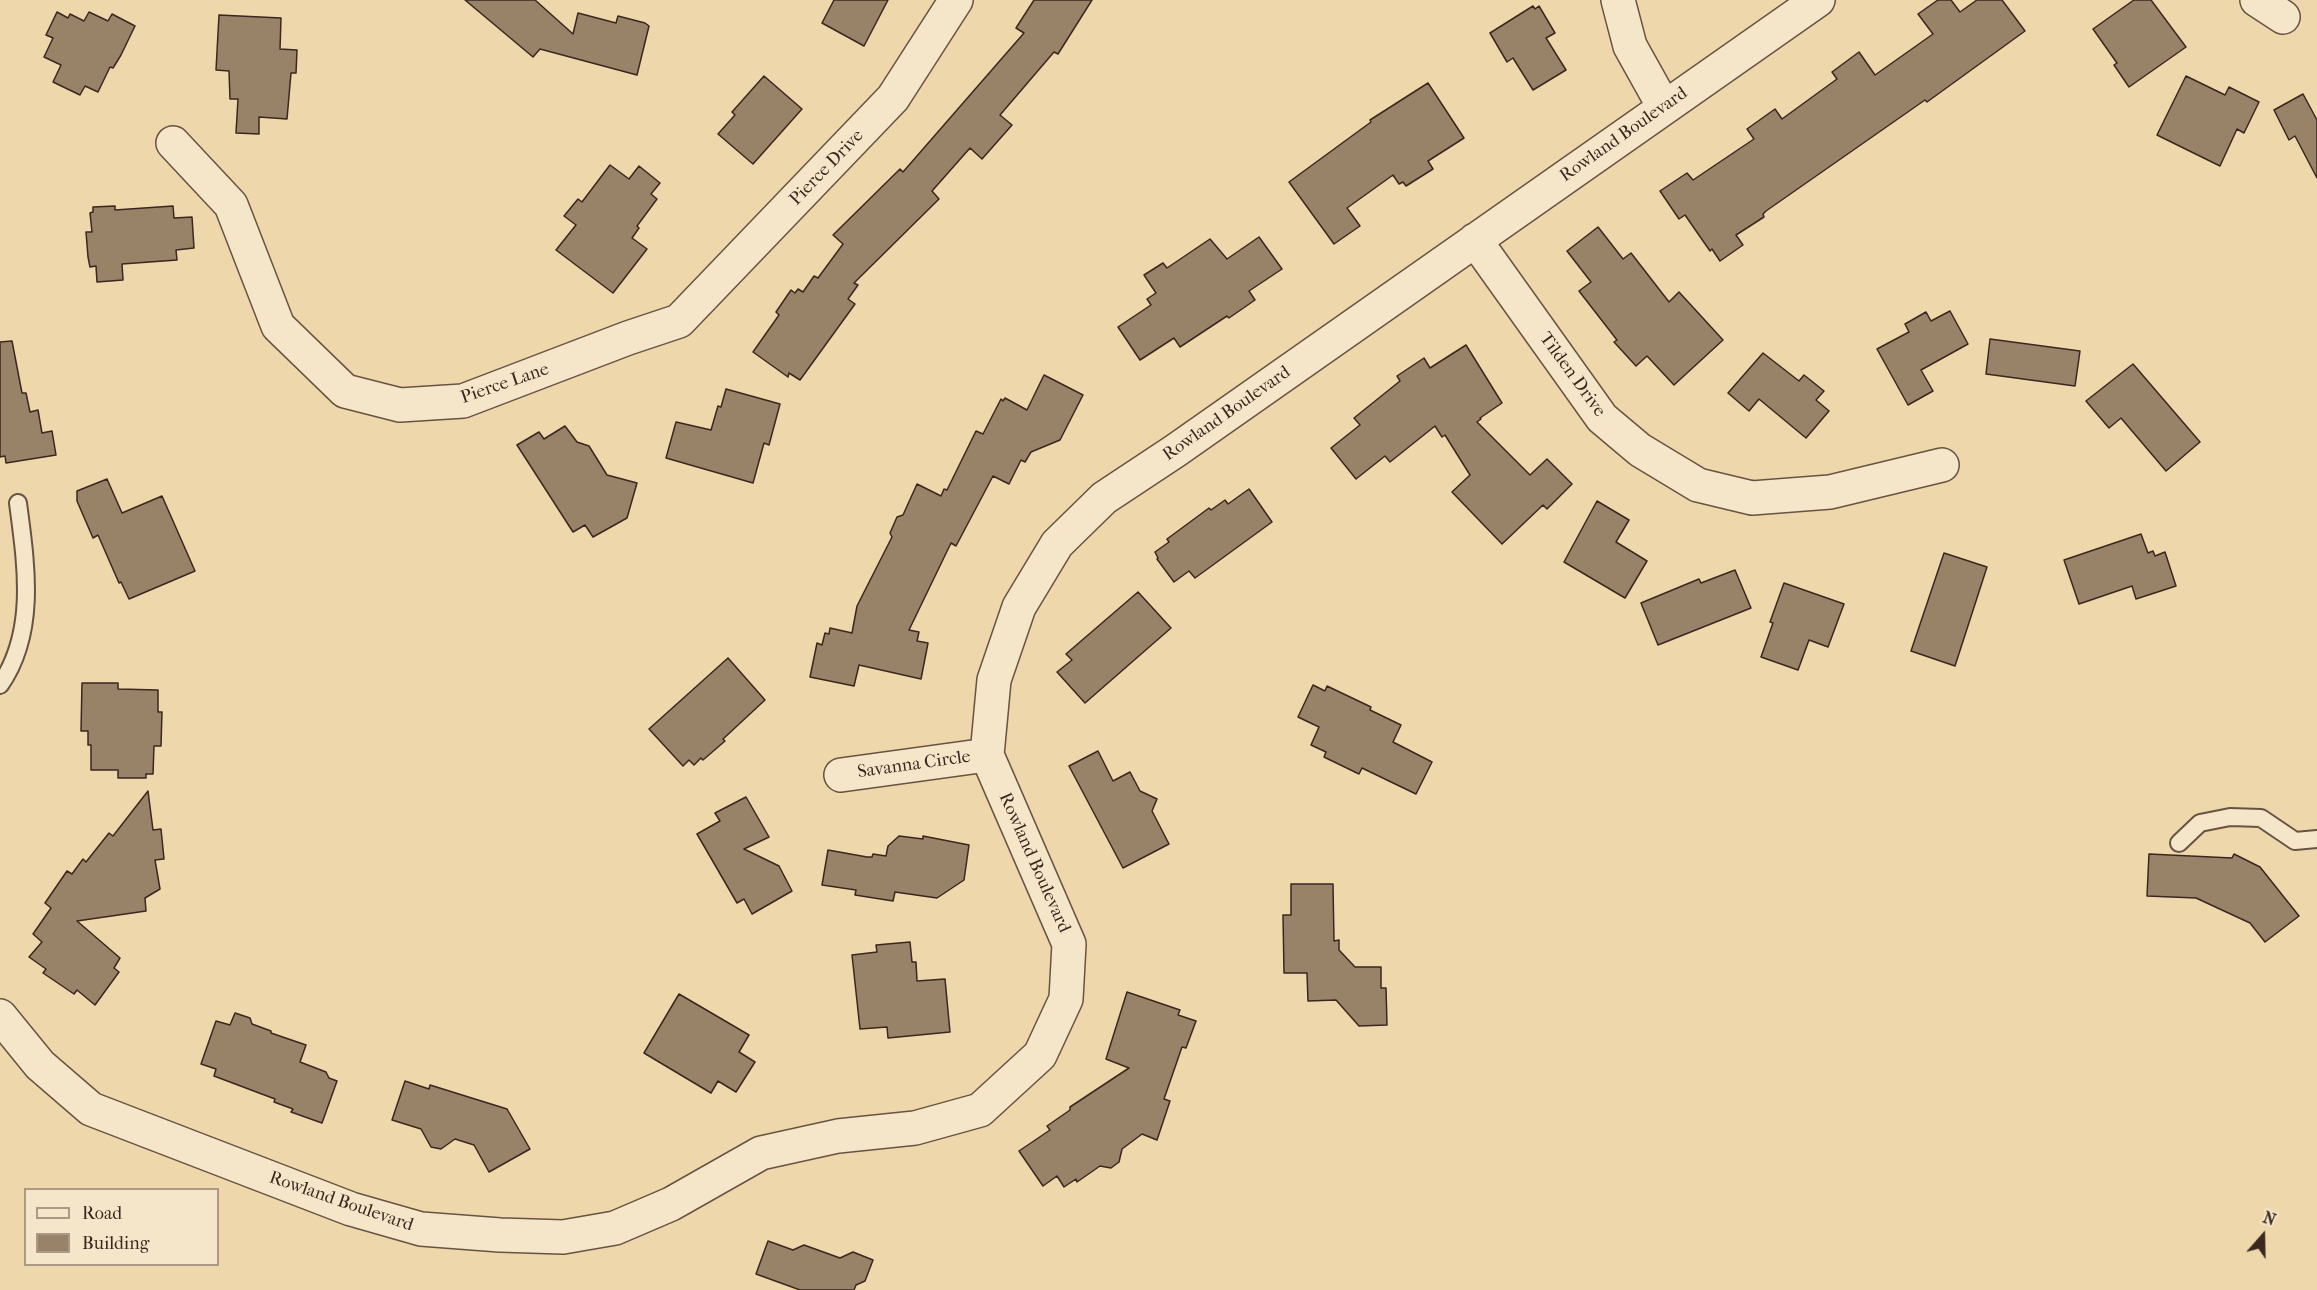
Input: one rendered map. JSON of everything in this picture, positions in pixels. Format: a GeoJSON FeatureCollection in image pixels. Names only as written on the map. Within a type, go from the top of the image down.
{"type":"FeatureCollection","features":[{"type":"Feature","properties":{"kind":"street","name":"Pierce Drive"},"geometry":{"type":"LineString","coordinates":[[679,321],[893,98],[956,0]]}},
{"type":"Feature","properties":{"kind":"street"},"geometry":{"type":"LineString","coordinates":[[1618,0],[1630,46],[1664,107]]}},
{"type":"Feature","properties":{"kind":"street","name":"Rowland Boulevard"},"geometry":{"type":"LineString","coordinates":[[0,1016],[40,1065],[91,1108],[351,1209],[421,1229],[562,1237],[615,1227],[672,1204],[761,1153],[838,1136],[915,1128],[980,1110],[1040,1055],[1066,999],[1069,944],[987,755],[994,680],[1018,607],[1057,544],[1104,498],[1185,444],[1818,0]]}},
{"type":"Feature","properties":{"kind":"street","name":"Pierce Lane"},"geometry":{"type":"LineString","coordinates":[[173,143],[231,205],[278,326],[345,391],[400,405],[463,401],[679,321]]}},
{"type":"Feature","properties":{"kind":"street","name":"Tilden Drive"},"geometry":{"type":"LineString","coordinates":[[1474,240],[1602,418],[1640,450],[1698,484],[1752,498],[1819,493],[1942,465]]}},
{"type":"Feature","properties":{"kind":"street","name":"Savanna Circle"},"geometry":{"type":"LineString","coordinates":[[841,775],[987,755]]}},
{"type":"Feature","properties":{"kind":"lane"},"geometry":{"type":"LineString","coordinates":[[0,686],[16,658],[24,626],[27,565],[18,503]]}},
{"type":"Feature","properties":{"kind":"lane"},"geometry":{"type":"LineString","coordinates":[[2179,843],[2200,823],[2230,817],[2261,818],[2295,841],[2317,839]]}},
{"type":"Feature","properties":{"kind":"building"},"geometry":{"type":"Polygon","coordinates":[[[465,0],[535,0],[573,34],[578,13],[616,23],[618,16],[645,23],[649,26],[637,75],[540,49],[533,57],[465,0]]]}},
{"type":"Feature","properties":{"kind":"building"},"geometry":{"type":"Polygon","coordinates":[[[834,0],[888,0],[864,46],[822,23],[834,0]]]}},
{"type":"Feature","properties":{"kind":"building"},"geometry":{"type":"Polygon","coordinates":[[[1034,0],[1092,0],[1058,54],[1054,52],[1000,115],[1012,125],[982,159],[970,148],[932,191],[939,199],[854,283],[858,285],[848,299],[855,304],[800,380],[789,373],[788,377],[753,352],[779,315],[776,312],[791,290],[795,293],[798,289],[803,292],[814,276],[818,278],[843,244],[833,235],[900,169],[903,172],[1024,33],[1016,28],[1034,0]]]}},
{"type":"Feature","properties":{"kind":"building"},"geometry":{"type":"Polygon","coordinates":[[[1938,0],[1951,0],[1960,12],[1977,0],[2002,0],[2025,31],[1927,102],[1925,100],[1766,211],[1763,214],[1764,217],[1736,235],[1743,245],[1720,261],[1712,249],[1710,251],[1685,215],[1679,219],[1660,191],[1687,173],[1693,180],[1754,139],[1747,129],[1775,109],[1782,119],[1837,79],[1832,72],[1859,52],[1875,75],[1933,34],[1918,14],[1938,0]]]}},
{"type":"Feature","properties":{"kind":"building"},"geometry":{"type":"Polygon","coordinates":[[[2134,0],[2151,0],[2186,47],[2129,87],[2114,65],[2117,63],[2093,29],[2134,0]]]}},
{"type":"Feature","properties":{"kind":"building"},"geometry":{"type":"Polygon","coordinates":[[[1533,6],[1535,9],[1539,6],[1555,33],[1546,38],[1566,70],[1533,90],[1513,58],[1507,62],[1490,33],[1533,6]]]}},
{"type":"Feature","properties":{"kind":"building"},"geometry":{"type":"Polygon","coordinates":[[[57,12],[68,18],[70,14],[84,21],[89,12],[108,21],[112,14],[135,26],[121,55],[113,68],[110,67],[98,92],[85,86],[80,95],[53,82],[61,65],[44,57],[53,38],[46,35],[57,12]]]}},
{"type":"Feature","properties":{"kind":"building"},"geometry":{"type":"Polygon","coordinates":[[[219,15],[281,18],[280,49],[297,50],[296,73],[291,73],[287,119],[259,117],[259,134],[236,133],[238,99],[230,99],[229,71],[216,70],[219,15]]]}},
{"type":"Feature","properties":{"kind":"building"},"geometry":{"type":"Polygon","coordinates":[[[764,76],[802,109],[753,164],[718,134],[735,115],[732,112],[764,76]]]}},
{"type":"Feature","properties":{"kind":"building"},"geometry":{"type":"Polygon","coordinates":[[[2186,76],[2225,95],[2229,87],[2259,102],[2244,133],[2237,129],[2220,166],[2157,135],[2186,76]]]}},
{"type":"Feature","properties":{"kind":"building"},"geometry":{"type":"Polygon","coordinates":[[[1428,83],[1464,138],[1428,161],[1433,169],[1406,186],[1403,182],[1399,184],[1393,175],[1347,208],[1360,226],[1334,244],[1289,182],[1371,122],[1370,120],[1428,83]]]}},
{"type":"Feature","properties":{"kind":"building"},"geometry":{"type":"Polygon","coordinates":[[[2303,94],[2317,120],[2317,178],[2295,136],[2289,140],[2274,110],[2303,94]]]}},
{"type":"Feature","properties":{"kind":"building"},"geometry":{"type":"Polygon","coordinates":[[[610,165],[629,179],[639,166],[660,183],[651,194],[657,199],[637,226],[639,228],[632,238],[647,249],[613,293],[556,250],[576,225],[564,216],[578,199],[582,202],[610,165]]]}},
{"type":"Feature","properties":{"kind":"building"},"geometry":{"type":"Polygon","coordinates":[[[115,206],[115,210],[173,206],[174,218],[192,217],[194,248],[176,250],[177,260],[122,264],[123,280],[97,282],[96,266],[90,267],[88,257],[86,232],[92,232],[90,213],[93,212],[93,207],[115,206]]]}},
{"type":"Feature","properties":{"kind":"building"},"geometry":{"type":"Polygon","coordinates":[[[1598,227],[1623,259],[1631,253],[1669,302],[1679,292],[1723,340],[1674,385],[1647,356],[1636,366],[1614,342],[1617,340],[1579,291],[1591,282],[1567,251],[1598,227]]]}},
{"type":"Feature","properties":{"kind":"building"},"geometry":{"type":"Polygon","coordinates":[[[1259,237],[1282,269],[1249,291],[1255,300],[1180,347],[1174,338],[1140,360],[1118,327],[1151,305],[1147,299],[1156,293],[1144,275],[1163,263],[1167,268],[1210,239],[1227,259],[1259,237]]]}},
{"type":"Feature","properties":{"kind":"building"},"geometry":{"type":"Polygon","coordinates":[[[1950,311],[1968,344],[1921,370],[1933,391],[1908,405],[1877,349],[1909,332],[1905,324],[1926,312],[1931,321],[1950,311]]]}},
{"type":"Feature","properties":{"kind":"building"},"geometry":{"type":"Polygon","coordinates":[[[1990,339],[2080,351],[2075,386],[1986,374],[1990,339]]]}},
{"type":"Feature","properties":{"kind":"building"},"geometry":{"type":"Polygon","coordinates":[[[12,341],[22,393],[26,393],[30,412],[38,410],[42,433],[52,431],[56,455],[6,463],[5,456],[0,457],[0,342],[12,341]]]}},
{"type":"Feature","properties":{"kind":"building"},"geometry":{"type":"Polygon","coordinates":[[[1466,345],[1502,403],[1477,422],[1530,475],[1547,459],[1572,484],[1547,509],[1543,505],[1502,544],[1452,492],[1470,475],[1445,435],[1442,437],[1435,426],[1390,462],[1385,456],[1356,479],[1331,448],[1360,425],[1354,418],[1400,381],[1397,376],[1424,358],[1430,368],[1466,345]]]}},
{"type":"Feature","properties":{"kind":"building"},"geometry":{"type":"Polygon","coordinates":[[[1763,353],[1799,381],[1804,375],[1824,391],[1816,400],[1829,411],[1806,438],[1759,399],[1749,411],[1728,393],[1763,353]]]}},
{"type":"Feature","properties":{"kind":"building"},"geometry":{"type":"Polygon","coordinates":[[[2133,364],[2200,442],[2166,471],[2121,418],[2109,428],[2086,401],[2133,364]]]}},
{"type":"Feature","properties":{"kind":"building"},"geometry":{"type":"Polygon","coordinates":[[[1044,375],[1083,395],[1060,440],[1031,452],[1025,462],[1021,460],[1009,484],[993,476],[956,546],[951,543],[909,630],[919,632],[917,641],[928,643],[921,679],[859,665],[854,686],[810,677],[817,643],[822,645],[825,633],[829,634],[830,628],[852,633],[857,606],[892,537],[890,533],[897,517],[903,515],[917,484],[941,496],[944,489],[947,490],[976,431],[983,434],[1001,399],[1003,401],[1005,398],[1027,410],[1044,375]]]}},
{"type":"Feature","properties":{"kind":"building"},"geometry":{"type":"Polygon","coordinates":[[[726,389],[780,404],[769,445],[764,443],[753,483],[666,458],[676,422],[711,430],[726,389]]]}},
{"type":"Feature","properties":{"kind":"building"},"geometry":{"type":"Polygon","coordinates":[[[565,426],[577,442],[589,446],[607,475],[637,483],[627,518],[593,537],[585,525],[573,532],[517,445],[539,432],[544,439],[565,426]]]}},
{"type":"Feature","properties":{"kind":"building"},"geometry":{"type":"Polygon","coordinates":[[[107,479],[122,513],[162,496],[195,571],[129,599],[121,582],[119,583],[98,535],[93,538],[77,501],[77,491],[107,479]]]}},
{"type":"Feature","properties":{"kind":"building"},"geometry":{"type":"Polygon","coordinates":[[[1249,489],[1272,522],[1195,578],[1189,571],[1174,582],[1157,559],[1155,552],[1169,542],[1167,539],[1209,508],[1211,510],[1225,500],[1228,504],[1249,489]]]}},
{"type":"Feature","properties":{"kind":"building"},"geometry":{"type":"Polygon","coordinates":[[[1597,501],[1629,520],[1616,542],[1647,561],[1625,598],[1564,562],[1597,501]]]}},
{"type":"Feature","properties":{"kind":"building"},"geometry":{"type":"Polygon","coordinates":[[[2141,534],[2148,553],[2153,551],[2155,556],[2165,552],[2176,586],[2136,599],[2132,586],[2079,604],[2064,560],[2141,534]]]}},
{"type":"Feature","properties":{"kind":"building"},"geometry":{"type":"Polygon","coordinates":[[[1944,553],[1987,567],[1955,666],[1911,651],[1944,553]]]}},
{"type":"Feature","properties":{"kind":"building"},"geometry":{"type":"Polygon","coordinates":[[[1735,570],[1751,608],[1658,645],[1641,603],[1699,579],[1701,583],[1735,570]]]}},
{"type":"Feature","properties":{"kind":"building"},"geometry":{"type":"Polygon","coordinates":[[[1784,583],[1844,604],[1828,647],[1809,640],[1798,670],[1761,657],[1784,583]]]}},
{"type":"Feature","properties":{"kind":"building"},"geometry":{"type":"Polygon","coordinates":[[[1138,592],[1171,628],[1085,703],[1057,672],[1072,660],[1066,654],[1138,592]]]}},
{"type":"Feature","properties":{"kind":"building"},"geometry":{"type":"Polygon","coordinates":[[[728,658],[765,700],[703,760],[701,758],[694,765],[689,760],[683,766],[649,729],[728,658]]]}},
{"type":"Feature","properties":{"kind":"building"},"geometry":{"type":"Polygon","coordinates":[[[82,683],[118,683],[118,689],[158,690],[158,712],[162,712],[161,746],[154,746],[153,774],[146,774],[146,778],[118,778],[118,770],[91,770],[91,745],[88,745],[88,731],[81,731],[82,683]]]}},
{"type":"Feature","properties":{"kind":"building"},"geometry":{"type":"Polygon","coordinates":[[[1313,685],[1325,691],[1327,686],[1371,707],[1370,710],[1401,725],[1393,742],[1432,762],[1416,794],[1362,768],[1359,774],[1324,757],[1326,752],[1311,745],[1319,727],[1298,717],[1313,685]]]}},
{"type":"Feature","properties":{"kind":"building"},"geometry":{"type":"Polygon","coordinates":[[[1098,751],[1113,781],[1130,772],[1140,791],[1157,799],[1152,811],[1169,844],[1123,868],[1069,766],[1098,751]]]}},
{"type":"Feature","properties":{"kind":"building"},"geometry":{"type":"Polygon","coordinates":[[[148,791],[153,830],[161,829],[164,859],[155,860],[160,889],[145,898],[146,911],[77,921],[120,958],[114,968],[119,972],[95,1005],[77,990],[74,994],[43,973],[46,969],[29,957],[42,942],[33,934],[51,908],[45,903],[67,871],[72,874],[83,859],[86,862],[109,833],[113,836],[148,791]]]}},
{"type":"Feature","properties":{"kind":"building"},"geometry":{"type":"Polygon","coordinates":[[[746,797],[769,837],[744,849],[779,866],[792,891],[752,914],[744,899],[737,903],[697,834],[720,821],[715,813],[746,797]]]}},
{"type":"Feature","properties":{"kind":"building"},"geometry":{"type":"Polygon","coordinates":[[[899,836],[923,839],[923,836],[969,845],[964,880],[937,898],[895,892],[893,901],[855,895],[856,890],[822,885],[828,850],[867,857],[872,857],[873,854],[886,856],[888,846],[899,836]]]}},
{"type":"Feature","properties":{"kind":"building"},"geometry":{"type":"Polygon","coordinates":[[[2149,854],[2232,858],[2234,854],[2260,867],[2299,916],[2265,942],[2250,923],[2196,898],[2147,896],[2149,854]]]}},
{"type":"Feature","properties":{"kind":"building"},"geometry":{"type":"Polygon","coordinates":[[[1291,884],[1333,884],[1334,941],[1339,940],[1339,950],[1355,967],[1381,967],[1381,988],[1386,988],[1387,1025],[1359,1026],[1336,1000],[1308,1001],[1307,973],[1284,973],[1283,915],[1291,915],[1291,884]]]}},
{"type":"Feature","properties":{"kind":"building"},"geometry":{"type":"Polygon","coordinates":[[[910,942],[912,962],[916,962],[917,981],[945,979],[950,1032],[888,1038],[887,1027],[860,1029],[852,955],[877,952],[876,945],[910,942]]]}},
{"type":"Feature","properties":{"kind":"building"},"geometry":{"type":"Polygon","coordinates":[[[1127,992],[1180,1010],[1178,1015],[1196,1021],[1186,1048],[1182,1047],[1164,1099],[1170,1101],[1157,1140],[1142,1134],[1122,1149],[1119,1162],[1111,1168],[1100,1166],[1077,1182],[1076,1179],[1064,1187],[1057,1176],[1043,1186],[1019,1151],[1050,1130],[1047,1126],[1070,1110],[1070,1107],[1129,1068],[1106,1059],[1127,992]]]}},
{"type":"Feature","properties":{"kind":"building"},"geometry":{"type":"Polygon","coordinates":[[[679,994],[749,1035],[739,1052],[755,1062],[736,1092],[718,1081],[711,1093],[644,1053],[679,994]]]}},
{"type":"Feature","properties":{"kind":"building"},"geometry":{"type":"Polygon","coordinates":[[[235,1013],[250,1018],[252,1024],[271,1031],[271,1033],[306,1045],[300,1062],[326,1072],[329,1078],[337,1081],[322,1123],[291,1112],[293,1109],[274,1102],[275,1099],[214,1076],[216,1069],[201,1064],[216,1021],[230,1025],[235,1013]]]}},
{"type":"Feature","properties":{"kind":"building"},"geometry":{"type":"Polygon","coordinates":[[[405,1081],[429,1089],[430,1085],[507,1109],[530,1149],[489,1172],[474,1145],[455,1139],[441,1149],[431,1147],[421,1129],[392,1120],[405,1081]]]}},
{"type":"Feature","properties":{"kind":"building"},"geometry":{"type":"Polygon","coordinates":[[[768,1241],[793,1250],[804,1245],[840,1258],[853,1252],[873,1260],[865,1281],[856,1285],[854,1290],[800,1290],[756,1274],[768,1241]]]}}]}
